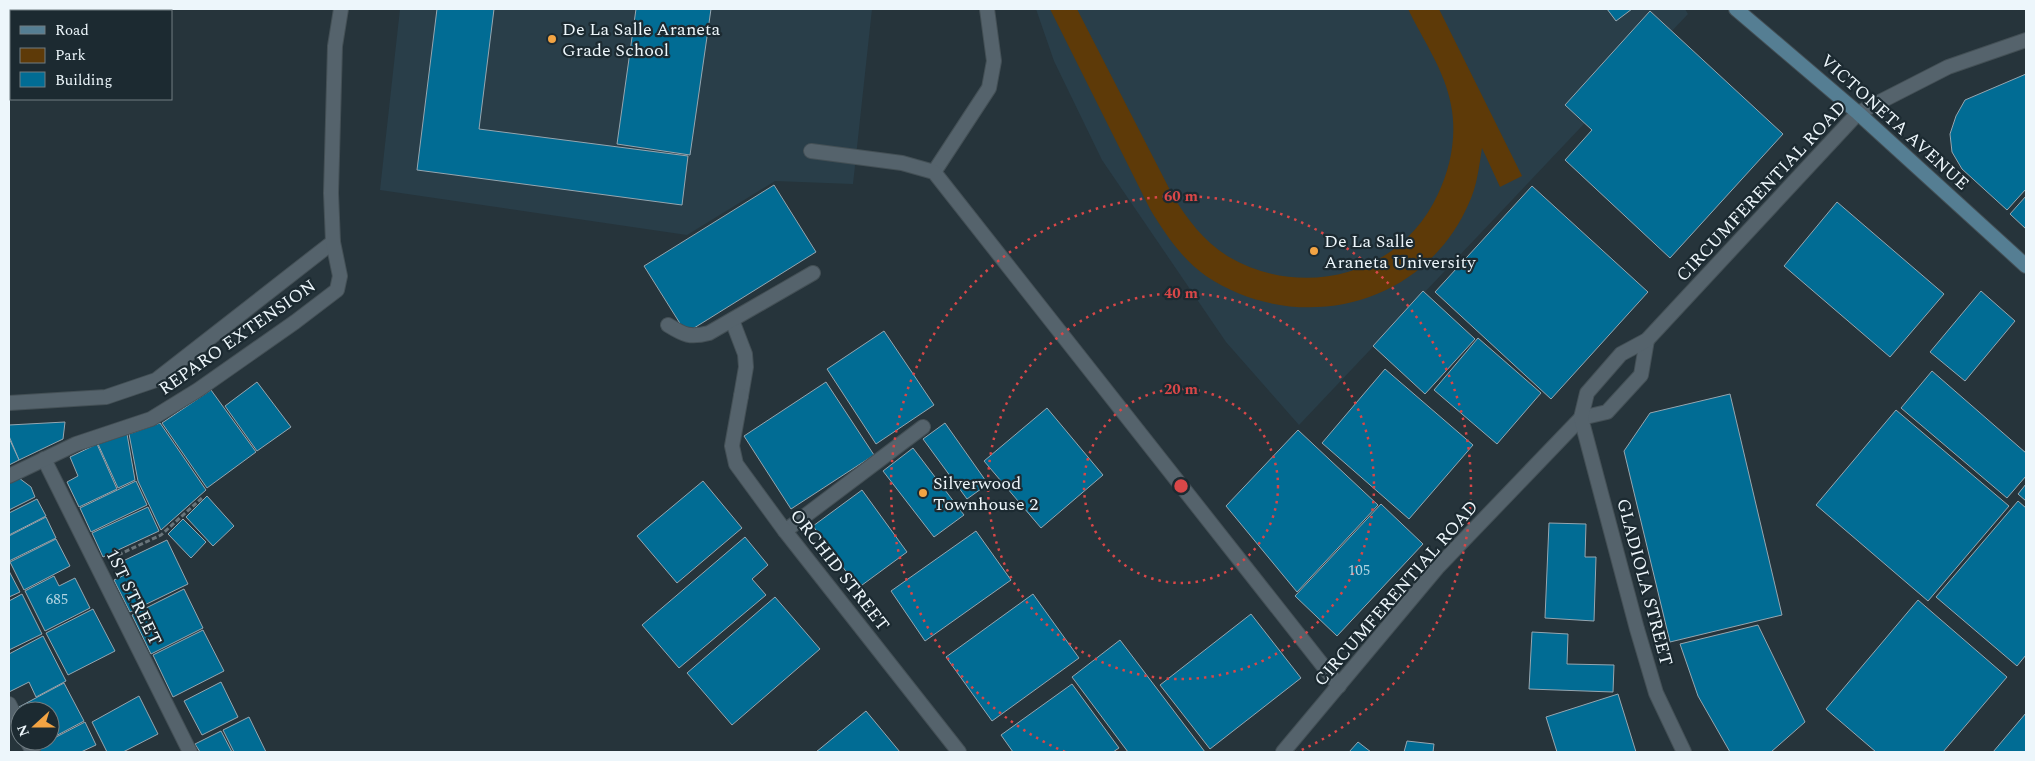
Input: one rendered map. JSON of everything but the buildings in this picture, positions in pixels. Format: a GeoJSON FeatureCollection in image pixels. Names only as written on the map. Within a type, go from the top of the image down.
{"type":"FeatureCollection","features":[{"type":"Feature","properties":{"kind":"main road","name":"VICTONETA AVENUE"},"geometry":{"type":"LineString","coordinates":[[1736,9],[1858,113],[2026,266]]}},
{"type":"Feature","properties":{"kind":"street","name":"REPARO EXTENSION"},"geometry":{"type":"LineString","coordinates":[[9,476],[76,444],[151,419],[198,390],[337,290],[340,276],[333,242],[331,193],[335,46],[342,9]]}},
{"type":"Feature","properties":{"kind":"street"},"geometry":{"type":"LineString","coordinates":[[934,172],[972,116],[988,88],[994,61],[987,9]]}},
{"type":"Feature","properties":{"kind":"street","name":"CIRCUMFERENTIAL ROAD"},"geometry":{"type":"LineString","coordinates":[[1284,752],[1437,568],[1581,418],[1587,393],[1621,354],[1646,340],[1858,113],[1948,67],[2026,40]]}},
{"type":"Feature","properties":{"kind":"street"},"geometry":{"type":"LineString","coordinates":[[811,151],[902,162],[934,172],[1339,686]]}},
{"type":"Feature","properties":{"kind":"street"},"geometry":{"type":"LineString","coordinates":[[9,402],[106,397],[156,380],[333,242]]}},
{"type":"Feature","properties":{"kind":"street"},"geometry":{"type":"LineString","coordinates":[[668,325],[682,334],[695,336],[709,333],[813,273]]}},
{"type":"Feature","properties":{"kind":"street","name":"ORCHID STREET"},"geometry":{"type":"LineString","coordinates":[[732,320],[745,354],[746,367],[732,446],[736,464],[785,531],[959,752]]}},
{"type":"Feature","properties":{"kind":"street"},"geometry":{"type":"LineString","coordinates":[[1581,418],[1607,412],[1641,375],[1646,340]]}},
{"type":"Feature","properties":{"kind":"street","name":"GLADIOLA STREET"},"geometry":{"type":"LineString","coordinates":[[1581,418],[1656,693],[1684,752]]}},
{"type":"Feature","properties":{"kind":"street"},"geometry":{"type":"LineString","coordinates":[[785,531],[923,427]]}},
{"type":"Feature","properties":{"kind":"street","name":"1ST STREET"},"geometry":{"type":"LineString","coordinates":[[44,459],[190,752]]}},
{"type":"Feature","properties":{"kind":"path"},"geometry":{"type":"LineString","coordinates":[[97,565],[161,535],[203,497]]}},
{"type":"Feature","properties":{"kind":"shaded area"},"geometry":{"type":"Polygon","coordinates":[[[400,9],[872,9],[853,184],[775,181],[687,235],[380,190],[400,9]]]}},
{"type":"Feature","properties":{"kind":"shaded area","name":"De La Salle Araneta University"},"geometry":{"type":"Polygon","coordinates":[[[1036,9],[1685,9],[1688,14],[1299,425],[1226,342],[1102,160],[1054,61],[1036,9]]]}},
{"type":"Feature","properties":{"kind":"green space"},"geometry":{"type":"Polygon","coordinates":[[[1050,9],[1077,9],[1173,196],[1191,222],[1220,251],[1258,270],[1288,277],[1318,277],[1348,272],[1375,261],[1400,244],[1421,222],[1438,194],[1443,184],[1452,151],[1453,116],[1448,92],[1439,68],[1408,9],[1439,9],[1522,176],[1500,187],[1482,148],[1472,197],[1449,238],[1422,267],[1390,288],[1355,301],[1318,307],[1280,305],[1242,295],[1206,276],[1197,269],[1182,254],[1162,228],[1150,209],[1050,9]]]}},
{"type":"Feature","properties":{"kind":"place","name":"De La Salle Araneta Grade School"},"geometry":{"type":"Point","coordinates":[552,39]}},
{"type":"Feature","properties":{"kind":"place","name":"De La Salle Araneta University"},"geometry":{"type":"Point","coordinates":[1314,251]}},
{"type":"Feature","properties":{"kind":"place","name":"Silverwood Townhouse 2"},"geometry":{"type":"Point","coordinates":[923,493]}}]}
